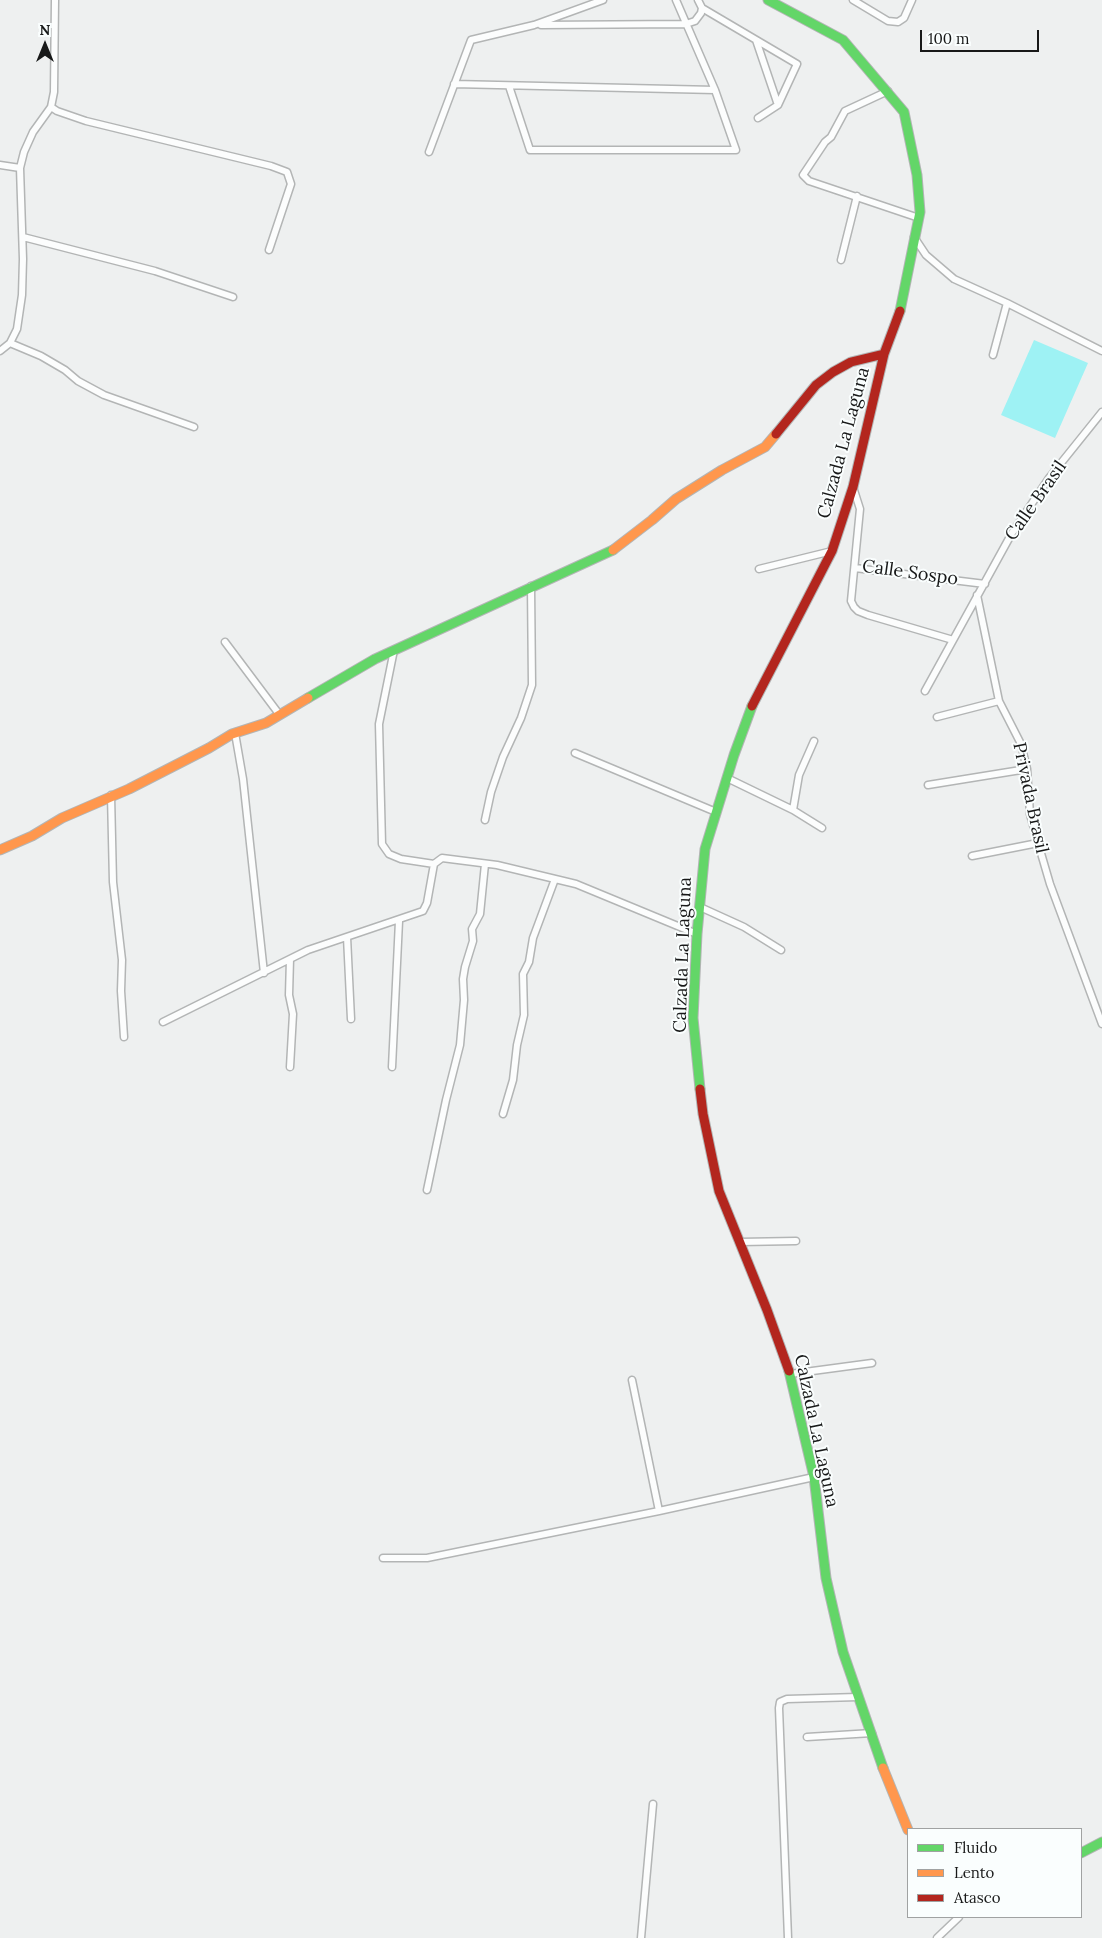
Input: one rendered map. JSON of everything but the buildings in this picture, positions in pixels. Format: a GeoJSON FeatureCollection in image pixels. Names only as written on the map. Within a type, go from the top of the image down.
{"type":"FeatureCollection","features":[{"type":"Feature","properties":{"kind":"street"},"geometry":{"type":"LineString","coordinates":[[0,350],[10,343],[17,329],[22,295],[23,237],[20,168],[24,152],[33,132],[51,107],[54,92],[55,0]]}},
{"type":"Feature","properties":{"kind":"street"},"geometry":{"type":"LineString","coordinates":[[429,152],[471,40],[534,25],[603,0]]}},
{"type":"Feature","properties":{"kind":"street"},"geometry":{"type":"LineString","coordinates":[[509,86],[530,150],[736,150],[715,90],[676,0]]}},
{"type":"Feature","properties":{"kind":"street"},"geometry":{"type":"LineString","coordinates":[[698,0],[702,8],[798,64],[778,105],[758,118]]}},
{"type":"Feature","properties":{"kind":"street","name":"Calzada La Laguna"},"geometry":{"type":"LineString","coordinates":[[768,0],[843,40],[904,112],[917,174],[919,218],[900,312],[884,354],[854,487],[832,551],[752,706],[705,849],[697,934],[693,1018],[703,1114],[719,1191],[767,1310],[790,1374],[814,1477],[826,1578],[843,1652],[878,1754],[907,1828]]}},
{"type":"Feature","properties":{"kind":"street"},"geometry":{"type":"LineString","coordinates":[[853,0],[888,21],[898,22],[904,18],[912,0]]}},
{"type":"Feature","properties":{"kind":"street"},"geometry":{"type":"LineString","coordinates":[[534,25],[686,24],[695,21],[702,8]]}},
{"type":"Feature","properties":{"kind":"street"},"geometry":{"type":"LineString","coordinates":[[756,40],[778,105]]}},
{"type":"Feature","properties":{"kind":"street"},"geometry":{"type":"LineString","coordinates":[[454,84],[715,90]]}},
{"type":"Feature","properties":{"kind":"street"},"geometry":{"type":"LineString","coordinates":[[888,91],[845,111],[831,137],[803,174],[809,182],[857,196],[919,218]]}},
{"type":"Feature","properties":{"kind":"street"},"geometry":{"type":"LineString","coordinates":[[51,107],[56,111],[86,121],[271,166],[287,172],[292,184],[269,250]]}},
{"type":"Feature","properties":{"kind":"street"},"geometry":{"type":"LineString","coordinates":[[0,165],[20,168]]}},
{"type":"Feature","properties":{"kind":"street"},"geometry":{"type":"LineString","coordinates":[[841,260],[857,196]]}},
{"type":"Feature","properties":{"kind":"street"},"geometry":{"type":"LineString","coordinates":[[914,236],[926,255],[954,279],[1007,303],[1102,352]]}},
{"type":"Feature","properties":{"kind":"street"},"geometry":{"type":"LineString","coordinates":[[23,237],[154,271],[233,297]]}},
{"type":"Feature","properties":{"kind":"street"},"geometry":{"type":"LineString","coordinates":[[992,355],[1007,303]]}},
{"type":"Feature","properties":{"kind":"street"},"geometry":{"type":"LineString","coordinates":[[10,343],[41,356],[65,370],[78,381],[104,395],[194,428]]}},
{"type":"Feature","properties":{"kind":"street"},"geometry":{"type":"LineString","coordinates":[[0,850],[32,836],[62,818],[129,788],[235,733],[266,723],[375,659],[612,550],[652,520],[676,498],[765,447],[816,385],[833,372],[851,362],[884,354]]}},
{"type":"Feature","properties":{"kind":"street","name":"Calle Brasil"},"geometry":{"type":"LineString","coordinates":[[925,691],[1012,533],[1049,478],[1102,412]]}},
{"type":"Feature","properties":{"kind":"street","name":"Calle Sospo"},"geometry":{"type":"LineString","coordinates":[[854,487],[860,509],[855,568],[985,584]]}},
{"type":"Feature","properties":{"kind":"street"},"geometry":{"type":"LineString","coordinates":[[759,569],[832,551]]}},
{"type":"Feature","properties":{"kind":"street"},"geometry":{"type":"LineString","coordinates":[[855,568],[851,601],[858,611],[953,640]]}},
{"type":"Feature","properties":{"kind":"street"},"geometry":{"type":"LineString","coordinates":[[485,820],[491,792],[503,757],[522,718],[532,685],[531,586]]}},
{"type":"Feature","properties":{"kind":"street","name":"Privada Brasil"},"geometry":{"type":"LineString","coordinates":[[977,595],[999,701],[1021,744],[1028,769],[1030,814],[1038,843],[1050,884],[1102,1024]]}},
{"type":"Feature","properties":{"kind":"street"},"geometry":{"type":"LineString","coordinates":[[225,642],[279,714]]}},
{"type":"Feature","properties":{"kind":"street"},"geometry":{"type":"LineString","coordinates":[[394,650],[379,724],[382,844],[389,854],[434,864]]}},
{"type":"Feature","properties":{"kind":"street"},"geometry":{"type":"LineString","coordinates":[[937,717],[999,701]]}},
{"type":"Feature","properties":{"kind":"street"},"geometry":{"type":"LineString","coordinates":[[235,733],[243,779],[264,972]]}},
{"type":"Feature","properties":{"kind":"street"},"geometry":{"type":"LineString","coordinates":[[793,810],[799,775],[814,741]]}},
{"type":"Feature","properties":{"kind":"street"},"geometry":{"type":"LineString","coordinates":[[574,753],[716,812]]}},
{"type":"Feature","properties":{"kind":"street"},"geometry":{"type":"LineString","coordinates":[[928,785],[1028,769]]}},
{"type":"Feature","properties":{"kind":"street"},"geometry":{"type":"LineString","coordinates":[[727,778],[793,810],[822,828]]}},
{"type":"Feature","properties":{"kind":"street"},"geometry":{"type":"LineString","coordinates":[[111,795],[113,882],[122,960],[124,1037]]}},
{"type":"Feature","properties":{"kind":"street"},"geometry":{"type":"LineString","coordinates":[[972,856],[1038,843]]}},
{"type":"Feature","properties":{"kind":"street"},"geometry":{"type":"LineString","coordinates":[[163,1022],[308,950],[399,921],[423,911],[427,903],[434,864],[442,858],[485,864],[576,884],[697,934]]}},
{"type":"Feature","properties":{"kind":"street"},"geometry":{"type":"LineString","coordinates":[[427,1190],[460,1045],[464,973],[473,941],[472,929],[480,914],[485,864]]}},
{"type":"Feature","properties":{"kind":"street"},"geometry":{"type":"LineString","coordinates":[[503,1114],[513,1080],[517,1045],[524,1015],[523,974],[529,962],[533,938],[555,879]]}},
{"type":"Feature","properties":{"kind":"street"},"geometry":{"type":"LineString","coordinates":[[700,907],[744,927],[781,950]]}},
{"type":"Feature","properties":{"kind":"street"},"geometry":{"type":"LineString","coordinates":[[392,1067],[399,921]]}},
{"type":"Feature","properties":{"kind":"street"},"geometry":{"type":"LineString","coordinates":[[347,937],[351,1019]]}},
{"type":"Feature","properties":{"kind":"street"},"geometry":{"type":"LineString","coordinates":[[290,959],[289,995],[293,1014],[290,1067]]}},
{"type":"Feature","properties":{"kind":"street"},"geometry":{"type":"LineString","coordinates":[[740,1242],[796,1241]]}},
{"type":"Feature","properties":{"kind":"street"},"geometry":{"type":"LineString","coordinates":[[790,1374],[872,1363]]}},
{"type":"Feature","properties":{"kind":"street"},"geometry":{"type":"LineString","coordinates":[[632,1380],[659,1511]]}},
{"type":"Feature","properties":{"kind":"street"},"geometry":{"type":"LineString","coordinates":[[383,1558],[427,1558],[659,1511],[814,1477]]}},
{"type":"Feature","properties":{"kind":"street"},"geometry":{"type":"LineString","coordinates":[[788,1938],[780,1702],[786,1699],[858,1697]]}},
{"type":"Feature","properties":{"kind":"street"},"geometry":{"type":"LineString","coordinates":[[806,1737],[872,1733]]}},
{"type":"Feature","properties":{"kind":"street"},"geometry":{"type":"LineString","coordinates":[[641,1938],[653,1804]]}},
{"type":"Feature","properties":{"kind":"street"},"geometry":{"type":"LineString","coordinates":[[1082,1852],[1102,1842]]}},
{"type":"Feature","properties":{"kind":"street"},"geometry":{"type":"LineString","coordinates":[[937,1938],[958,1918]]}},
{"type":"Feature","properties":{"kind":"shaded area"},"geometry":{"type":"Polygon","coordinates":[[[1034,340],[1088,363],[1055,438],[1001,415],[1034,340]]]}},
{"type":"Feature","properties":{"kind":"traffic: fast"},"geometry":{"type":"LineString","coordinates":[[768,0],[843,40],[904,112],[917,175],[920,212],[900,311]]}},
{"type":"Feature","properties":{"kind":"traffic: fast"},"geometry":{"type":"LineString","coordinates":[[308,698],[375,659],[613,550]]}},
{"type":"Feature","properties":{"kind":"traffic: fast"},"geometry":{"type":"LineString","coordinates":[[700,1089],[693,1018],[697,934],[705,849],[734,755],[752,706]]}},
{"type":"Feature","properties":{"kind":"traffic: fast"},"geometry":{"type":"LineString","coordinates":[[789,1371],[814,1477],[826,1578],[843,1652],[883,1768]]}},
{"type":"Feature","properties":{"kind":"traffic: fast"},"geometry":{"type":"LineString","coordinates":[[1082,1852],[1102,1842]]}},
{"type":"Feature","properties":{"kind":"traffic: slow"},"geometry":{"type":"LineString","coordinates":[[613,550],[676,499],[722,470],[765,447],[776,434]]}},
{"type":"Feature","properties":{"kind":"traffic: slow"},"geometry":{"type":"LineString","coordinates":[[0,850],[32,836],[62,818],[129,789],[209,748],[232,734],[266,723],[308,698]]}},
{"type":"Feature","properties":{"kind":"traffic: slow"},"geometry":{"type":"LineString","coordinates":[[883,1768],[907,1828]]}},
{"type":"Feature","properties":{"kind":"traffic: jam"},"geometry":{"type":"LineString","coordinates":[[752,706],[832,551],[853,487],[884,354],[900,311]]}},
{"type":"Feature","properties":{"kind":"traffic: jam"},"geometry":{"type":"LineString","coordinates":[[776,434],[816,385],[833,372],[851,362],[884,354]]}},
{"type":"Feature","properties":{"kind":"traffic: jam"},"geometry":{"type":"LineString","coordinates":[[700,1089],[703,1114],[719,1191],[767,1310],[789,1371]]}}]}
